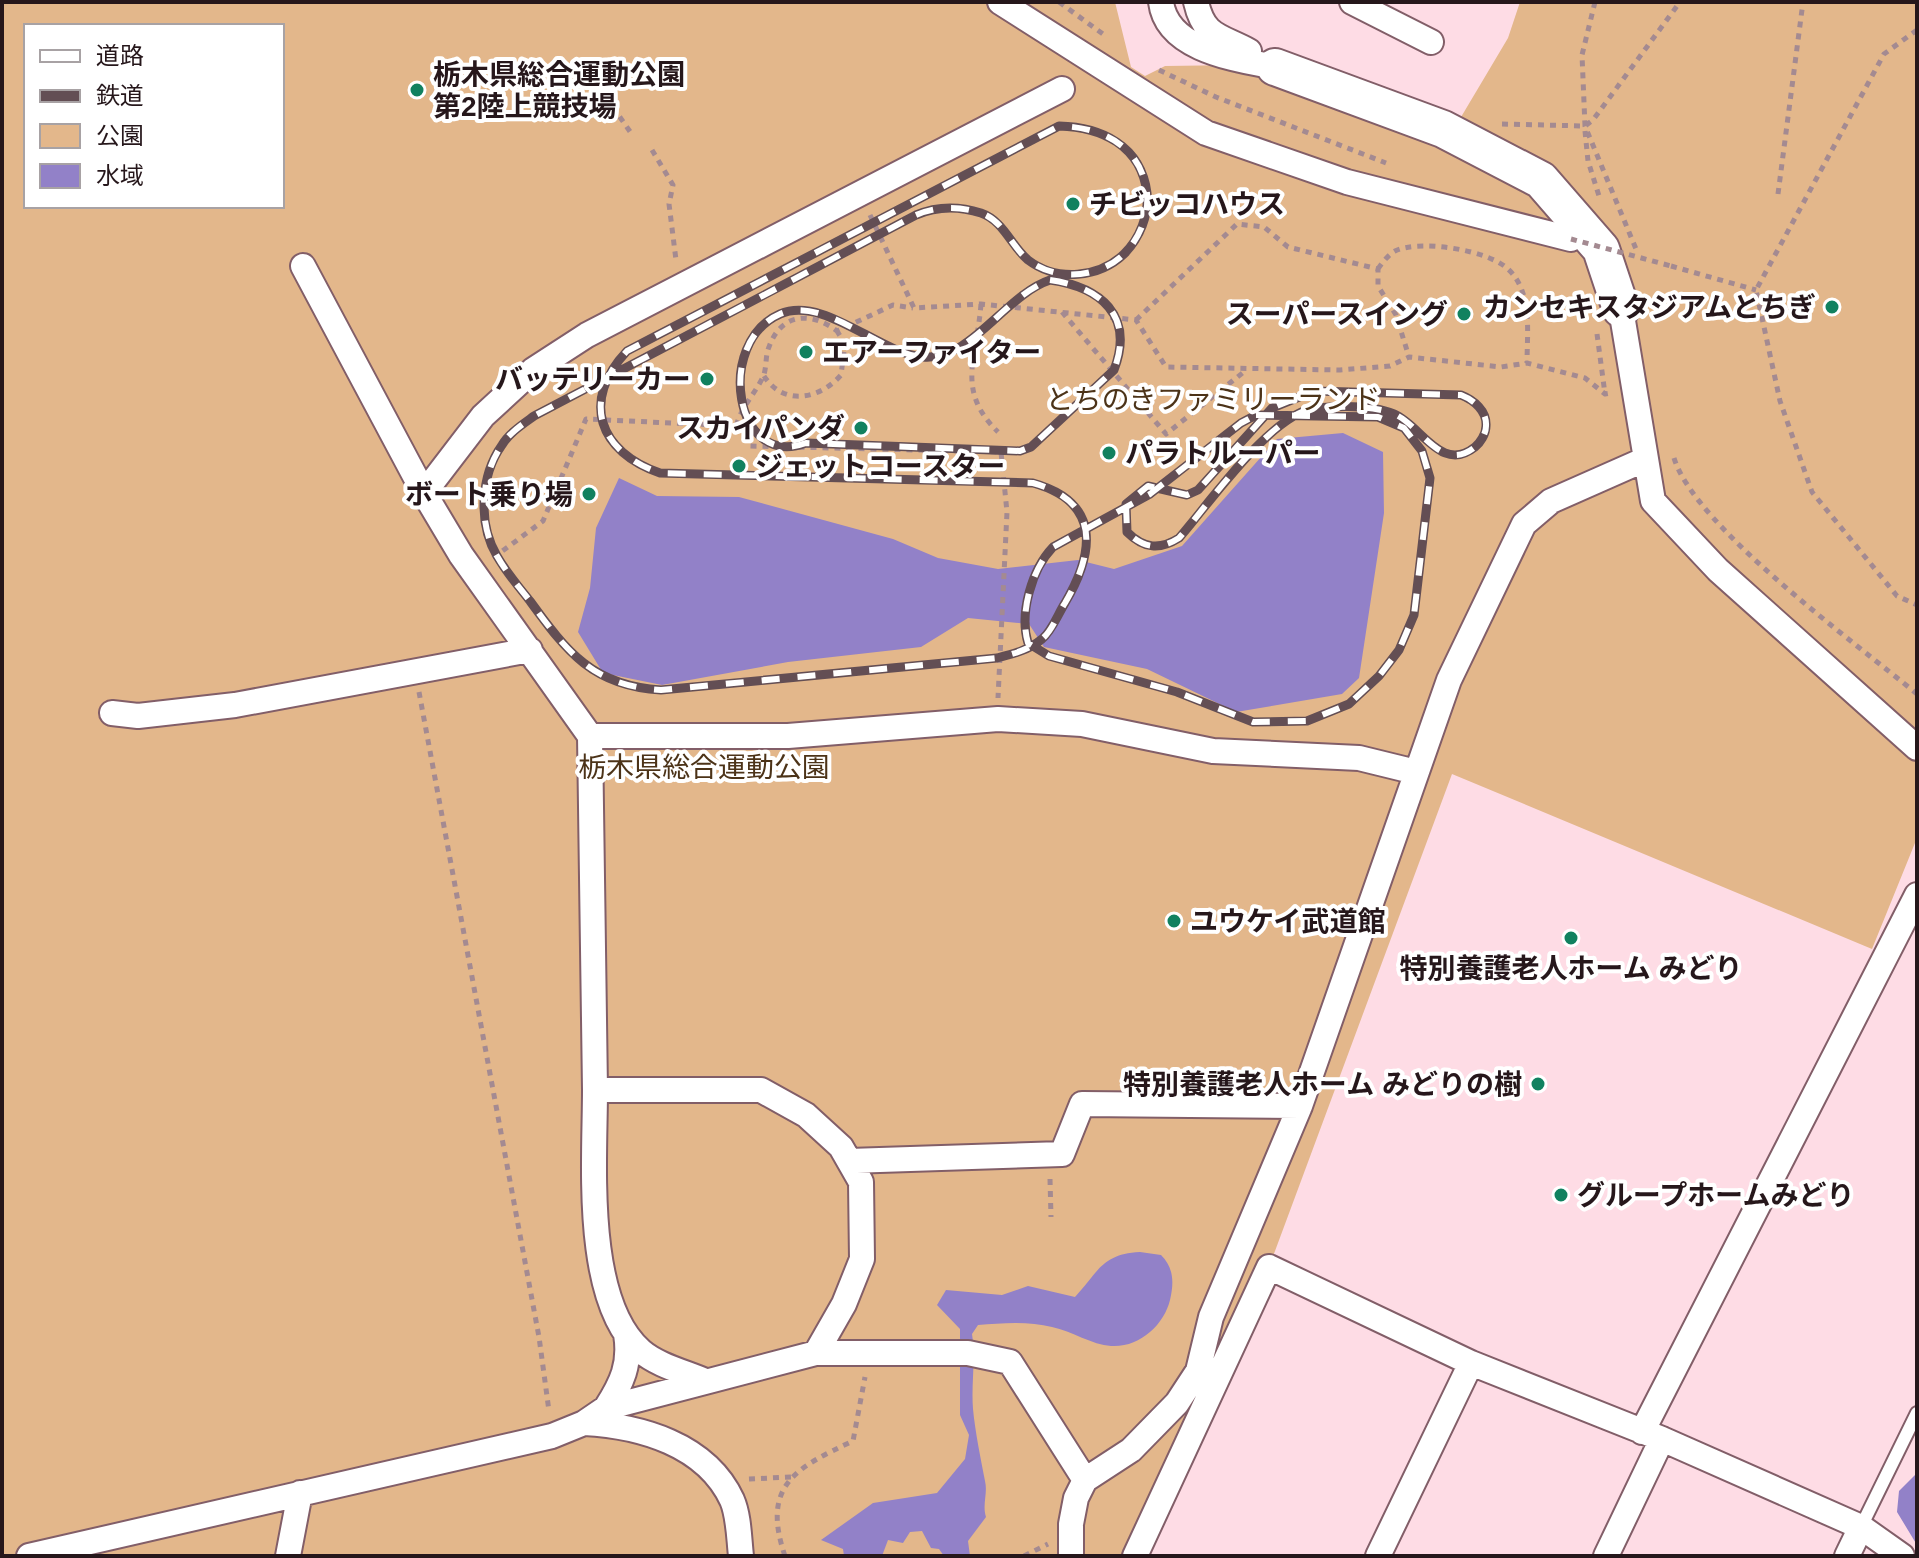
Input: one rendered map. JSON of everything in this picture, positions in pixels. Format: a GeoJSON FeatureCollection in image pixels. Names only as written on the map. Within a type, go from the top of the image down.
{"type":"FeatureCollection","features":[{"type":"Feature","properties":{"kind":"street"},"geometry":{"type":"LineString","coordinates":[[1000,2],[1206,133],[1347,182],[1571,239]]}},
{"type":"Feature","properties":{"kind":"street"},"geometry":{"type":"LineString","coordinates":[[1161,2],[1162,16],[1174,32],[1212,52],[1275,67],[1443,129],[1541,180],[1601,249],[1621,309],[1653,501],[1718,570],[1917,748]]}},
{"type":"Feature","properties":{"kind":"street"},"geometry":{"type":"LineString","coordinates":[[1196,2],[1201,22],[1210,32],[1275,67]]}},
{"type":"Feature","properties":{"kind":"street"},"geometry":{"type":"LineString","coordinates":[[1352,2],[1431,42]]}},
{"type":"Feature","properties":{"kind":"street"},"geometry":{"type":"LineString","coordinates":[[424,493],[483,416],[533,370],[587,335],[1062,89]]}},
{"type":"Feature","properties":{"kind":"street"},"geometry":{"type":"LineString","coordinates":[[303,266],[424,493],[473,572],[590,736],[597,1249],[626,1334],[629,1354],[625,1376],[606,1408]]}},
{"type":"Feature","properties":{"kind":"street"},"geometry":{"type":"LineString","coordinates":[[1071,1556],[1071,1524],[1076,1498],[1085,1480],[1131,1450],[1177,1403],[1198,1371],[1211,1317],[1300,1106],[1449,680],[1524,524],[1551,501],[1646,459]]}},
{"type":"Feature","properties":{"kind":"street"},"geometry":{"type":"LineString","coordinates":[[112,713],[138,716],[177,713],[530,650]]}},
{"type":"Feature","properties":{"kind":"street"},"geometry":{"type":"LineString","coordinates":[[590,736],[788,736],[998,719],[1082,724],[1213,751],[1359,758],[1416,772]]}},
{"type":"Feature","properties":{"kind":"street"},"geometry":{"type":"LineString","coordinates":[[1606,1556],[1652,1436],[1917,895]]}},
{"type":"Feature","properties":{"kind":"street"},"geometry":{"type":"LineString","coordinates":[[595,1090],[761,1090],[806,1115],[841,1147],[861,1182],[862,1259],[844,1304],[816,1353]]}},
{"type":"Feature","properties":{"kind":"street"},"geometry":{"type":"LineString","coordinates":[[849,1161],[1062,1154],[1082,1104],[1300,1106]]}},
{"type":"Feature","properties":{"kind":"street"},"geometry":{"type":"LineString","coordinates":[[1135,1556],[1269,1267],[1471,1363],[1652,1436],[1861,1527],[1902,1556]]}},
{"type":"Feature","properties":{"kind":"street"},"geometry":{"type":"LineString","coordinates":[[626,1334],[643,1353],[703,1380]]}},
{"type":"Feature","properties":{"kind":"street"},"geometry":{"type":"LineString","coordinates":[[29,1556],[552,1436],[584,1423],[606,1408],[703,1380],[816,1353],[968,1353],[1010,1362],[1085,1480]]}},
{"type":"Feature","properties":{"kind":"street"},"geometry":{"type":"LineString","coordinates":[[1378,1556],[1471,1363]]}},
{"type":"Feature","properties":{"kind":"street"},"geometry":{"type":"LineString","coordinates":[[584,1423],[609,1424],[657,1435],[682,1446],[732,1501],[741,1556]]}},
{"type":"Feature","properties":{"kind":"street"},"geometry":{"type":"LineString","coordinates":[[288,1556],[300,1493]]}},
{"type":"Feature","properties":{"kind":"street"},"geometry":{"type":"LineString","coordinates":[[1847,1556],[1861,1527]]}},
{"type":"Feature","properties":{"kind":"lane"},"geometry":{"type":"LineString","coordinates":[[1861,1527],[1917,1413]]}},
{"type":"Feature","properties":{"kind":"path"},"geometry":{"type":"LineString","coordinates":[[1059,2],[1118,45]]}},
{"type":"Feature","properties":{"kind":"path"},"geometry":{"type":"LineString","coordinates":[[1595,2],[1582,55],[1585,126],[1635,241],[1639,273]]}},
{"type":"Feature","properties":{"kind":"path"},"geometry":{"type":"LineString","coordinates":[[1495,124],[1585,126],[1593,120],[1680,2]]}},
{"type":"Feature","properties":{"kind":"path"},"geometry":{"type":"LineString","coordinates":[[1778,194],[1803,2]]}},
{"type":"Feature","properties":{"kind":"path"},"geometry":{"type":"LineString","coordinates":[[1917,30],[1884,54],[1756,290],[1780,401],[1812,492],[1897,596],[1917,605]]}},
{"type":"Feature","properties":{"kind":"path"},"geometry":{"type":"LineString","coordinates":[[1154,68],[1216,97],[1399,168]]}},
{"type":"Feature","properties":{"kind":"path"},"geometry":{"type":"LineString","coordinates":[[606,97],[631,133]]}},
{"type":"Feature","properties":{"kind":"path"},"geometry":{"type":"LineString","coordinates":[[652,150],[673,185],[669,204],[674,257],[689,282]]}},
{"type":"Feature","properties":{"kind":"path"},"geometry":{"type":"LineString","coordinates":[[859,193],[914,308]]}},
{"type":"Feature","properties":{"kind":"path"},"geometry":{"type":"LineString","coordinates":[[837,331],[893,305],[914,308],[981,304],[1136,320],[1237,224],[1264,227],[1288,247],[1303,252],[1378,269]]}},
{"type":"Feature","properties":{"kind":"path"},"geometry":{"type":"LineString","coordinates":[[1571,239],[1756,290]]}},
{"type":"Feature","properties":{"kind":"path"},"geometry":{"type":"LineString","coordinates":[[1409,357],[1396,315],[1378,286],[1378,269],[1394,251],[1431,245],[1477,254],[1509,269],[1528,306],[1527,363]]}},
{"type":"Feature","properties":{"kind":"path"},"geometry":{"type":"LineString","coordinates":[[981,304],[972,368],[973,397],[982,416],[998,432]]}},
{"type":"Feature","properties":{"kind":"path"},"geometry":{"type":"LineString","coordinates":[[1062,312],[1166,434],[1246,370]]}},
{"type":"Feature","properties":{"kind":"path"},"geometry":{"type":"LineString","coordinates":[[763,376],[770,386],[804,397],[819,395],[841,375],[845,344],[837,331],[811,316],[785,324],[777,329],[772,339],[763,376],[741,406],[736,426],[750,446],[1001,452],[1007,512],[1002,557],[998,719]]}},
{"type":"Feature","properties":{"kind":"path"},"geometry":{"type":"LineString","coordinates":[[1136,320],[1166,367],[1246,370],[1390,366],[1409,357],[1501,367],[1527,363],[1585,378],[1605,394],[1621,392]]}},
{"type":"Feature","properties":{"kind":"path"},"geometry":{"type":"LineString","coordinates":[[473,572],[543,521],[586,419],[736,426]]}},
{"type":"Feature","properties":{"kind":"path"},"geometry":{"type":"LineString","coordinates":[[1670,447],[1679,476],[1743,549],[1917,694]]}},
{"type":"Feature","properties":{"kind":"path"},"geometry":{"type":"LineString","coordinates":[[415,672],[539,1337],[552,1436]]}},
{"type":"Feature","properties":{"kind":"path"},"geometry":{"type":"LineString","coordinates":[[1050,1154],[1051,1217]]}},
{"type":"Feature","properties":{"kind":"path"},"geometry":{"type":"LineString","coordinates":[[785,1556],[776,1531],[776,1502],[792,1477],[806,1463],[853,1441],[869,1353]]}},
{"type":"Feature","properties":{"kind":"path"},"geometry":{"type":"LineString","coordinates":[[716,1480],[792,1477]]}},
{"type":"Feature","properties":{"kind":"green space","name":"栃木県総合運動公園"},"geometry":{"type":"Polygon","coordinates":[[[2,2],[1115,2],[1131,67],[1145,76],[1165,66],[1239,65],[1445,144],[1508,38],[1520,2],[1917,2],[1917,838],[1872,949],[1452,774],[1265,1278],[1135,1556],[2,1556],[2,2]]]}},
{"type":"Feature","properties":{"kind":"water"},"geometry":{"type":"Polygon","coordinates":[[[1343,433],[1383,452],[1384,513],[1359,678],[1342,694],[1236,712],[1147,669],[1044,647],[1029,624],[968,618],[921,647],[788,662],[662,685],[603,673],[578,632],[590,588],[596,528],[619,478],[657,496],[739,497],[893,539],[938,558],[998,569],[1078,560],[1114,569],[1182,546],[1277,439],[1343,433]]]}},
{"type":"Feature","properties":{"kind":"water"},"geometry":{"type":"Polygon","coordinates":[[[1140,1252],[1161,1255],[1171,1270],[1172,1282],[1170,1300],[1162,1318],[1140,1339],[1111,1346],[1059,1329],[1025,1323],[978,1325],[972,1334],[973,1409],[986,1486],[986,1517],[968,1541],[970,1556],[944,1556],[939,1549],[931,1548],[922,1531],[910,1532],[903,1543],[888,1540],[882,1556],[844,1556],[843,1549],[821,1540],[873,1503],[937,1493],[965,1459],[969,1435],[960,1415],[960,1329],[937,1305],[946,1290],[1002,1295],[1028,1286],[1075,1297],[1109,1260],[1140,1252]]]}},
{"type":"Feature","properties":{"kind":"water"},"geometry":{"type":"Polygon","coordinates":[[[1917,1473],[1917,1545],[1897,1512],[1899,1491],[1917,1473]]]}},
{"type":"Feature","properties":{"kind":"railway"},"geometry":{"type":"LineString","coordinates":[[916,215],[534,416],[505,441],[495,457],[486,485],[484,515],[491,543],[504,568],[557,636],[570,651],[599,674],[617,682],[661,690],[997,658],[1032,646],[1049,632],[1075,584],[1086,548],[1086,531],[1081,516],[1071,503],[1055,492],[1033,483],[660,473],[622,452],[603,423],[601,406],[604,388],[612,370],[627,351],[1059,126],[1104,135],[1128,151],[1137,162],[1147,193],[1145,218],[1130,248],[1103,268],[1078,274],[1052,272],[1039,267],[1022,254],[996,222],[981,213],[948,208],[916,215]]}},
{"type":"Feature","properties":{"kind":"railway"},"geometry":{"type":"LineString","coordinates":[[1050,280],[1084,289],[1109,307],[1120,334],[1119,351],[1114,370],[1031,447],[1020,451],[806,443],[782,446],[762,438],[749,421],[742,399],[741,374],[747,350],[760,329],[780,314],[797,310],[815,312],[906,354],[923,357],[940,355],[957,349],[1018,299],[1050,280]]}},
{"type":"Feature","properties":{"kind":"railway"},"geometry":{"type":"LineString","coordinates":[[1314,391],[1461,395],[1482,411],[1486,429],[1475,447],[1463,454],[1452,455],[1432,445],[1394,414],[1355,407],[1315,408],[1298,414],[1261,443],[1179,538],[1165,545],[1152,546],[1127,532],[1126,504],[1148,486],[1187,495],[1198,490],[1272,408],[1314,391]]}},
{"type":"Feature","properties":{"kind":"railway"},"geometry":{"type":"LineString","coordinates":[[1256,415],[1378,417],[1404,428],[1422,451],[1430,478],[1414,615],[1399,650],[1379,676],[1349,704],[1307,721],[1253,722],[1177,692],[1049,656],[1028,643],[1025,618],[1029,592],[1039,567],[1053,547],[1150,494],[1241,423],[1256,415]]}},
{"type":"Feature","properties":{"kind":"place","name":"栃木県総合運動公園 第2陸上競技場"},"geometry":{"type":"Point","coordinates":[417,90]}},
{"type":"Feature","properties":{"kind":"place","name":"チビッコハウス"},"geometry":{"type":"Point","coordinates":[1073,204]}},
{"type":"Feature","properties":{"kind":"place","name":"カンセキスタジアムとちぎ"},"geometry":{"type":"Point","coordinates":[1832,307]}},
{"type":"Feature","properties":{"kind":"place","name":"スーパースイング"},"geometry":{"type":"Point","coordinates":[1464,314]}},
{"type":"Feature","properties":{"kind":"place","name":"エアーファイター"},"geometry":{"type":"Point","coordinates":[806,352]}},
{"type":"Feature","properties":{"kind":"place","name":"バッテリーカー"},"geometry":{"type":"Point","coordinates":[707,379]}},
{"type":"Feature","properties":{"kind":"place","name":"スカイパンダ"},"geometry":{"type":"Point","coordinates":[861,428]}},
{"type":"Feature","properties":{"kind":"place","name":"パラトルーパー"},"geometry":{"type":"Point","coordinates":[1109,453]}},
{"type":"Feature","properties":{"kind":"place","name":"ジェットコースター"},"geometry":{"type":"Point","coordinates":[739,466]}},
{"type":"Feature","properties":{"kind":"place","name":"ボート乗り場"},"geometry":{"type":"Point","coordinates":[589,494]}},
{"type":"Feature","properties":{"kind":"place","name":"ユウケイ武道館"},"geometry":{"type":"Point","coordinates":[1174,921]}},
{"type":"Feature","properties":{"kind":"place","name":"特別養護老人ホーム みどり"},"geometry":{"type":"Point","coordinates":[1571,938]}},
{"type":"Feature","properties":{"kind":"place","name":"特別養護老人ホーム みどりの樹"},"geometry":{"type":"Point","coordinates":[1538,1084]}},
{"type":"Feature","properties":{"kind":"place","name":"グループホームみどり"},"geometry":{"type":"Point","coordinates":[1561,1195]}},
{"type":"Feature","properties":{"kind":"park label","name":"とちのきファミリーランド"},"geometry":{"type":"Point","coordinates":[1213,399]}}]}
